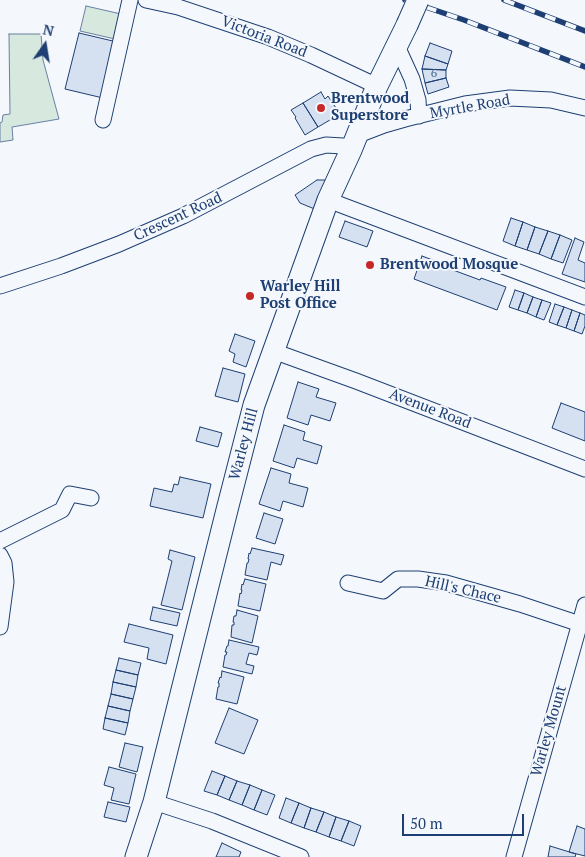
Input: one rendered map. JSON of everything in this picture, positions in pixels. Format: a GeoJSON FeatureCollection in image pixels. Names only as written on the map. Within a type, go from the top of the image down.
{"type":"FeatureCollection","features":[{"type":"Feature","properties":{"kind":"main road","name":"Warley Hill"},"geometry":{"type":"LineString","coordinates":[[136,857],[154,802],[254,405],[328,200],[377,86],[418,0]]}},
{"type":"Feature","properties":{"kind":"street"},"geometry":{"type":"LineString","coordinates":[[103,120],[130,0]]}},
{"type":"Feature","properties":{"kind":"street","name":"Victoria Road"},"geometry":{"type":"LineString","coordinates":[[146,0],[178,7],[268,37],[377,86]]}},
{"type":"Feature","properties":{"kind":"street"},"geometry":{"type":"LineString","coordinates":[[397,46],[412,79],[418,100],[419,116]]}},
{"type":"Feature","properties":{"kind":"street","name":"Myrtle Road"},"geometry":{"type":"LineString","coordinates":[[354,142],[384,125],[465,104],[510,98],[551,100],[585,108]]}},
{"type":"Feature","properties":{"kind":"street","name":"Crescent Road"},"geometry":{"type":"LineString","coordinates":[[0,286],[69,263],[183,216],[311,149],[326,145],[343,146],[354,142]]}},
{"type":"Feature","properties":{"kind":"street"},"geometry":{"type":"LineString","coordinates":[[328,200],[585,297]]}},
{"type":"Feature","properties":{"kind":"street","name":"Avenue Road"},"geometry":{"type":"LineString","coordinates":[[273,351],[356,380],[585,469]]}},
{"type":"Feature","properties":{"kind":"street"},"geometry":{"type":"LineString","coordinates":[[0,541],[62,510],[70,494],[92,498]]}},
{"type":"Feature","properties":{"kind":"street"},"geometry":{"type":"LineString","coordinates":[[0,555],[4,563],[6,582],[0,628]]}},
{"type":"Feature","properties":{"kind":"street","name":"Hill's Chace"},"geometry":{"type":"LineString","coordinates":[[348,583],[383,591],[398,579],[418,579],[446,583],[520,604],[580,624]]}},
{"type":"Feature","properties":{"kind":"street","name":"Warley Mount"},"geometry":{"type":"LineString","coordinates":[[514,857],[585,605]]}},
{"type":"Feature","properties":{"kind":"street"},"geometry":{"type":"LineString","coordinates":[[154,802],[212,821],[273,852],[301,857]]}},
{"type":"Feature","properties":{"kind":"shaded area"},"geometry":{"type":"Polygon","coordinates":[[[86,6],[121,14],[115,39],[80,31],[86,6]]]}},
{"type":"Feature","properties":{"kind":"shaded area"},"geometry":{"type":"Polygon","coordinates":[[[9,34],[41,34],[43,60],[59,119],[12,127],[13,140],[0,142],[0,123],[2,122],[3,115],[10,114],[9,34]]]}},
{"type":"Feature","properties":{"kind":"building"},"geometry":{"type":"Polygon","coordinates":[[[79,33],[117,42],[103,98],[65,89],[79,33]]]}},
{"type":"Feature","properties":{"kind":"building"},"geometry":{"type":"Polygon","coordinates":[[[430,43],[452,51],[448,64],[425,56],[430,43]]]}},
{"type":"Feature","properties":{"kind":"building"},"geometry":{"type":"Polygon","coordinates":[[[425,56],[448,64],[446,70],[422,69],[425,56]]]}},
{"type":"Feature","properties":{"kind":"building"},"geometry":{"type":"Polygon","coordinates":[[[422,69],[446,70],[446,78],[425,83],[422,69]]]}},
{"type":"Feature","properties":{"kind":"building"},"geometry":{"type":"Polygon","coordinates":[[[446,78],[449,87],[428,94],[425,83],[446,78]]]}},
{"type":"Feature","properties":{"kind":"building","name":"Brentwood Superstore"},"geometry":{"type":"Polygon","coordinates":[[[321,92],[325,99],[328,96],[340,114],[318,127],[303,103],[321,92]]]}},
{"type":"Feature","properties":{"kind":"building"},"geometry":{"type":"Polygon","coordinates":[[[303,103],[318,127],[305,135],[291,110],[303,103]]]}},
{"type":"Feature","properties":{"kind":"building"},"geometry":{"type":"Polygon","coordinates":[[[317,180],[330,182],[317,210],[300,203],[295,195],[317,180]]]}},
{"type":"Feature","properties":{"kind":"building"},"geometry":{"type":"Polygon","coordinates":[[[511,218],[523,222],[515,246],[503,241],[511,218]]]}},
{"type":"Feature","properties":{"kind":"building"},"geometry":{"type":"Polygon","coordinates":[[[345,221],[373,231],[367,247],[339,237],[345,221]]]}},
{"type":"Feature","properties":{"kind":"building"},"geometry":{"type":"Polygon","coordinates":[[[523,222],[535,227],[527,250],[515,246],[523,222]]]}},
{"type":"Feature","properties":{"kind":"building"},"geometry":{"type":"Polygon","coordinates":[[[535,227],[548,231],[539,254],[527,250],[535,227]]]}},
{"type":"Feature","properties":{"kind":"building"},"geometry":{"type":"Polygon","coordinates":[[[548,231],[560,235],[551,259],[539,254],[548,231]]]}},
{"type":"Feature","properties":{"kind":"building"},"geometry":{"type":"Polygon","coordinates":[[[560,235],[572,240],[563,263],[551,259],[560,235]]]}},
{"type":"Feature","properties":{"kind":"building"},"geometry":{"type":"Polygon","coordinates":[[[575,238],[584,242],[578,260],[585,263],[585,282],[562,274],[575,238]]]}},
{"type":"Feature","properties":{"kind":"building"},"geometry":{"type":"Polygon","coordinates":[[[422,256],[480,280],[481,278],[506,287],[497,310],[414,279],[422,256]]]}},
{"type":"Feature","properties":{"kind":"building"},"geometry":{"type":"Polygon","coordinates":[[[515,290],[524,293],[518,310],[509,307],[515,290]]]}},
{"type":"Feature","properties":{"kind":"building"},"geometry":{"type":"Polygon","coordinates":[[[524,293],[533,297],[527,313],[518,310],[524,293]]]}},
{"type":"Feature","properties":{"kind":"building"},"geometry":{"type":"Polygon","coordinates":[[[533,297],[542,300],[536,317],[527,313],[533,297]]]}},
{"type":"Feature","properties":{"kind":"building"},"geometry":{"type":"Polygon","coordinates":[[[542,300],[551,303],[544,320],[536,317],[542,300]]]}},
{"type":"Feature","properties":{"kind":"building"},"geometry":{"type":"Polygon","coordinates":[[[555,304],[564,307],[557,325],[549,322],[555,304]]]}},
{"type":"Feature","properties":{"kind":"building"},"geometry":{"type":"Polygon","coordinates":[[[564,307],[572,310],[566,328],[557,325],[564,307]]]}},
{"type":"Feature","properties":{"kind":"building"},"geometry":{"type":"Polygon","coordinates":[[[572,310],[580,313],[574,331],[566,328],[572,310]]]}},
{"type":"Feature","properties":{"kind":"building"},"geometry":{"type":"Polygon","coordinates":[[[580,313],[585,315],[585,326],[582,334],[574,331],[580,313]]]}},
{"type":"Feature","properties":{"kind":"building"},"geometry":{"type":"Polygon","coordinates":[[[235,334],[255,341],[246,367],[233,362],[235,354],[229,351],[235,334]]]}},
{"type":"Feature","properties":{"kind":"building"},"geometry":{"type":"Polygon","coordinates":[[[223,368],[245,374],[238,402],[215,396],[223,368]]]}},
{"type":"Feature","properties":{"kind":"building"},"geometry":{"type":"Polygon","coordinates":[[[298,382],[319,389],[316,397],[336,403],[330,421],[311,415],[308,425],[287,418],[298,382]]]}},
{"type":"Feature","properties":{"kind":"building"},"geometry":{"type":"Polygon","coordinates":[[[561,403],[585,412],[585,441],[552,428],[561,403]]]}},
{"type":"Feature","properties":{"kind":"building"},"geometry":{"type":"Polygon","coordinates":[[[284,425],[305,432],[303,440],[322,446],[317,464],[297,458],[294,468],[273,461],[284,425]]]}},
{"type":"Feature","properties":{"kind":"building"},"geometry":{"type":"Polygon","coordinates":[[[200,427],[222,433],[218,447],[196,441],[200,427]]]}},
{"type":"Feature","properties":{"kind":"building"},"geometry":{"type":"Polygon","coordinates":[[[271,468],[291,474],[289,483],[308,488],[303,507],[283,501],[280,511],[259,504],[271,468]]]}},
{"type":"Feature","properties":{"kind":"building"},"geometry":{"type":"Polygon","coordinates":[[[180,477],[211,484],[203,518],[150,506],[154,488],[172,492],[174,484],[178,485],[180,477]]]}},
{"type":"Feature","properties":{"kind":"building"},"geometry":{"type":"Polygon","coordinates":[[[264,513],[283,519],[275,544],[256,538],[264,513]]]}},
{"type":"Feature","properties":{"kind":"building"},"geometry":{"type":"Polygon","coordinates":[[[252,548],[284,555],[281,565],[271,562],[267,580],[245,575],[249,553],[252,548]]]}},
{"type":"Feature","properties":{"kind":"building"},"geometry":{"type":"Polygon","coordinates":[[[170,550],[195,557],[182,610],[161,605],[172,561],[168,559],[170,550]]]}},
{"type":"Feature","properties":{"kind":"building"},"geometry":{"type":"Polygon","coordinates":[[[245,579],[266,584],[260,611],[238,606],[242,584],[245,579]]]}},
{"type":"Feature","properties":{"kind":"building"},"geometry":{"type":"Polygon","coordinates":[[[153,607],[180,613],[177,626],[150,620],[153,607]]]}},
{"type":"Feature","properties":{"kind":"building"},"geometry":{"type":"Polygon","coordinates":[[[237,610],[258,616],[252,643],[231,637],[234,616],[236,616],[237,610]]]}},
{"type":"Feature","properties":{"kind":"building"},"geometry":{"type":"Polygon","coordinates":[[[129,624],[173,635],[166,664],[147,659],[149,648],[124,642],[129,624]]]}},
{"type":"Feature","properties":{"kind":"building"},"geometry":{"type":"Polygon","coordinates":[[[229,640],[259,647],[257,655],[249,653],[246,664],[254,666],[252,674],[223,667],[229,640]]]}},
{"type":"Feature","properties":{"kind":"building"},"geometry":{"type":"Polygon","coordinates":[[[119,658],[141,663],[138,675],[116,670],[119,658]]]}},
{"type":"Feature","properties":{"kind":"building"},"geometry":{"type":"Polygon","coordinates":[[[116,670],[138,675],[136,687],[113,682],[116,670]]]}},
{"type":"Feature","properties":{"kind":"building"},"geometry":{"type":"Polygon","coordinates":[[[222,671],[244,677],[237,704],[216,699],[222,671]]]}},
{"type":"Feature","properties":{"kind":"building"},"geometry":{"type":"Polygon","coordinates":[[[113,682],[136,687],[133,699],[111,694],[113,682]]]}},
{"type":"Feature","properties":{"kind":"building"},"geometry":{"type":"Polygon","coordinates":[[[111,694],[133,699],[130,711],[108,706],[111,694]]]}},
{"type":"Feature","properties":{"kind":"building"},"geometry":{"type":"Polygon","coordinates":[[[108,706],[130,711],[128,723],[105,718],[108,706]]]}},
{"type":"Feature","properties":{"kind":"building"},"geometry":{"type":"Polygon","coordinates":[[[229,708],[258,720],[244,754],[215,743],[229,708]]]}},
{"type":"Feature","properties":{"kind":"building"},"geometry":{"type":"Polygon","coordinates":[[[105,718],[128,723],[125,735],[103,729],[105,718]]]}},
{"type":"Feature","properties":{"kind":"building"},"geometry":{"type":"Polygon","coordinates":[[[125,743],[143,747],[137,772],[119,767],[125,743]]]}},
{"type":"Feature","properties":{"kind":"building"},"geometry":{"type":"Polygon","coordinates":[[[109,767],[136,774],[129,804],[111,800],[114,788],[104,785],[109,767]]]}},
{"type":"Feature","properties":{"kind":"building"},"geometry":{"type":"Polygon","coordinates":[[[212,771],[225,776],[217,795],[204,791],[212,771]]]}},
{"type":"Feature","properties":{"kind":"building"},"geometry":{"type":"Polygon","coordinates":[[[225,776],[237,781],[229,800],[217,795],[225,776]]]}},
{"type":"Feature","properties":{"kind":"building"},"geometry":{"type":"Polygon","coordinates":[[[237,781],[250,785],[242,805],[229,800],[237,781]]]}},
{"type":"Feature","properties":{"kind":"building"},"geometry":{"type":"Polygon","coordinates":[[[250,785],[262,790],[254,810],[242,805],[250,785]]]}},
{"type":"Feature","properties":{"kind":"building"},"geometry":{"type":"Polygon","coordinates":[[[262,790],[275,795],[267,815],[254,810],[262,790]]]}},
{"type":"Feature","properties":{"kind":"building"},"geometry":{"type":"Polygon","coordinates":[[[286,798],[299,803],[291,823],[279,818],[286,798]]]}},
{"type":"Feature","properties":{"kind":"building"},"geometry":{"type":"Polygon","coordinates":[[[108,802],[130,807],[126,822],[104,817],[108,802]]]}},
{"type":"Feature","properties":{"kind":"building"},"geometry":{"type":"Polygon","coordinates":[[[299,803],[311,808],[304,828],[291,823],[299,803]]]}},
{"type":"Feature","properties":{"kind":"building"},"geometry":{"type":"Polygon","coordinates":[[[311,808],[324,812],[316,832],[304,828],[311,808]]]}},
{"type":"Feature","properties":{"kind":"building"},"geometry":{"type":"Polygon","coordinates":[[[324,812],[336,817],[329,837],[316,832],[324,812]]]}},
{"type":"Feature","properties":{"kind":"building"},"geometry":{"type":"Polygon","coordinates":[[[336,817],[349,821],[341,841],[329,837],[336,817]]]}},
{"type":"Feature","properties":{"kind":"building"},"geometry":{"type":"Polygon","coordinates":[[[349,821],[361,826],[354,846],[341,841],[349,821]]]}},
{"type":"Feature","properties":{"kind":"building"},"geometry":{"type":"Polygon","coordinates":[[[577,826],[585,829],[585,856],[569,852],[577,826]]]}},
{"type":"Feature","properties":{"kind":"building"},"geometry":{"type":"Polygon","coordinates":[[[222,843],[241,852],[239,857],[216,857],[222,843]]]}},
{"type":"Feature","properties":{"kind":"building"},"geometry":{"type":"Polygon","coordinates":[[[550,846],[576,854],[575,857],[548,857],[550,846]]]}},
{"type":"Feature","properties":{"kind":"railway"},"geometry":{"type":"LineString","coordinates":[[405,0],[464,20],[585,67]]}},
{"type":"Feature","properties":{"kind":"railway"},"geometry":{"type":"LineString","coordinates":[[504,0],[585,31]]}},
{"type":"Feature","properties":{"kind":"place","name":"Brentwood Superstore"},"geometry":{"type":"Point","coordinates":[321,108]}},
{"type":"Feature","properties":{"kind":"place","name":"Brentwood Mosque"},"geometry":{"type":"Point","coordinates":[370,265]}},
{"type":"Feature","properties":{"kind":"place","name":"Warley Hill Post Office"},"geometry":{"type":"Point","coordinates":[250,296]}}]}
